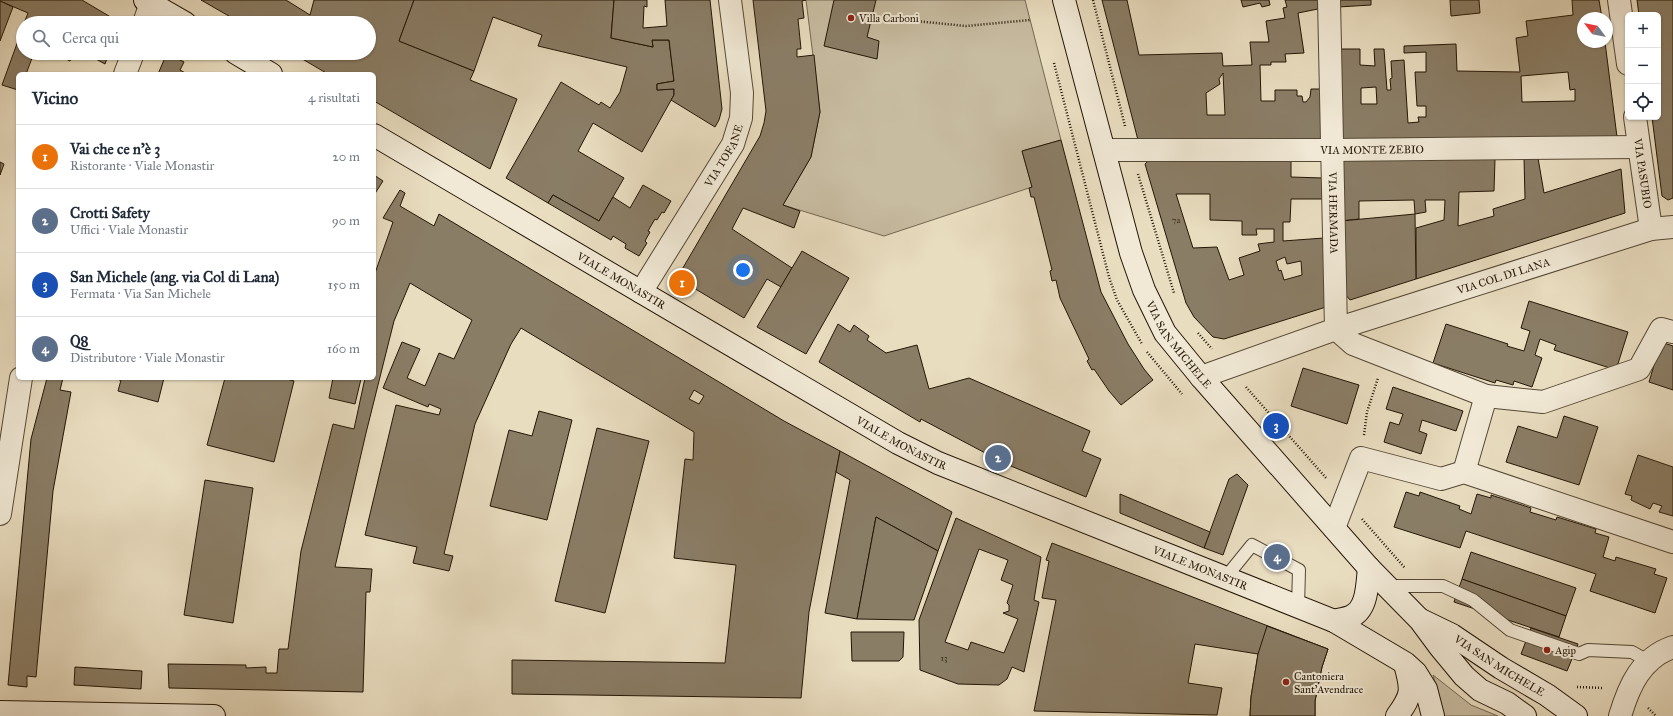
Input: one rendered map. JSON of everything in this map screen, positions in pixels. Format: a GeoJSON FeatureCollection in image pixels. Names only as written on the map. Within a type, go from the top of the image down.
{"type":"FeatureCollection","features":[{"type":"Feature","properties":{"kind":"street","name":"VIA TOFANE"},"geometry":{"type":"LineString","coordinates":[[642,292],[732,144],[741,118],[742,93],[730,0]]}},
{"type":"Feature","properties":{"kind":"street","name":"VIA SAN MICHELE"},"geometry":{"type":"LineString","coordinates":[[1064,0],[1131,253],[1144,290],[1165,333],[1201,377],[1369,568],[1420,620],[1464,676],[1480,690],[1507,703],[1525,716]]}},
{"type":"Feature","properties":{"kind":"street","name":"VIA HERMADA"},"geometry":{"type":"LineString","coordinates":[[1329,0],[1336,329]]}},
{"type":"Feature","properties":{"kind":"street"},"geometry":{"type":"LineString","coordinates":[[1619,0],[1626,48]]}},
{"type":"Feature","properties":{"kind":"street"},"geometry":{"type":"LineString","coordinates":[[147,9],[166,16]]}},
{"type":"Feature","properties":{"kind":"street"},"geometry":{"type":"LineString","coordinates":[[126,72],[130,60]]}},
{"type":"Feature","properties":{"kind":"street"},"geometry":{"type":"LineString","coordinates":[[248,60],[268,72]]}},
{"type":"Feature","properties":{"kind":"street","name":"VIA PASUBIO"},"geometry":{"type":"LineString","coordinates":[[1635,120],[1651,229]]}},
{"type":"Feature","properties":{"kind":"street","name":"VIALE MONASTIR"},"geometry":{"type":"LineString","coordinates":[[376,136],[898,443],[938,463],[1334,620],[1405,663],[1416,673],[1426,689],[1433,716]]}},
{"type":"Feature","properties":{"kind":"street","name":"VIA MONTE ZEBIO"},"geometry":{"type":"LineString","coordinates":[[1104,150],[1332,150],[1639,147]]}},
{"type":"Feature","properties":{"kind":"street","name":"VIA COL DI LANA"},"geometry":{"type":"LineString","coordinates":[[1201,377],[1336,329],[1651,229],[1673,227]]}},
{"type":"Feature","properties":{"kind":"street"},"geometry":{"type":"LineString","coordinates":[[1336,329],[1353,344],[1486,396],[1543,402],[1639,369],[1661,329],[1673,332]]}},
{"type":"Feature","properties":{"kind":"street"},"geometry":{"type":"LineString","coordinates":[[0,514],[21,380]]}},
{"type":"Feature","properties":{"kind":"street"},"geometry":{"type":"LineString","coordinates":[[1464,472],[1486,396]]}},
{"type":"Feature","properties":{"kind":"street"},"geometry":{"type":"LineString","coordinates":[[1334,528],[1361,458],[1441,479],[1464,472],[1673,542]]}},
{"type":"Feature","properties":{"kind":"street"},"geometry":{"type":"LineString","coordinates":[[1334,620],[1351,617],[1361,608],[1365,598],[1369,568]]}},
{"type":"Feature","properties":{"kind":"street","name":"VIA SAN MICHELE"},"geometry":{"type":"LineString","coordinates":[[1420,620],[1452,635],[1501,668],[1547,695],[1576,716]]}},
{"type":"Feature","properties":{"kind":"street"},"geometry":{"type":"LineString","coordinates":[[1620,716],[1626,694],[1634,679],[1648,661],[1664,650],[1673,647]]}},
{"type":"Feature","properties":{"kind":"street"},"geometry":{"type":"LineString","coordinates":[[1397,716],[1409,696],[1411,686],[1405,663]]}},
{"type":"Feature","properties":{"kind":"street"},"geometry":{"type":"LineString","coordinates":[[0,712],[214,716]]}},
{"type":"Feature","properties":{"kind":"lane"},"geometry":{"type":"LineString","coordinates":[[1226,578],[1252,545],[1299,570],[1298,607]]}},
{"type":"Feature","properties":{"kind":"lane"},"geometry":{"type":"LineString","coordinates":[[1387,586],[1443,586],[1473,600],[1510,630],[1579,654],[1588,650],[1632,652],[1648,661]]}},
{"type":"Feature","properties":{"kind":"path"},"geometry":{"type":"LineString","coordinates":[[1093,0],[1131,149],[1175,295]]}},
{"type":"Feature","properties":{"kind":"path"},"geometry":{"type":"LineString","coordinates":[[885,18],[966,26],[1030,20]]}},
{"type":"Feature","properties":{"kind":"path"},"geometry":{"type":"LineString","coordinates":[[1193,327],[1423,586]]}},
{"type":"Feature","properties":{"kind":"path"},"geometry":{"type":"LineString","coordinates":[[1367,412],[1376,384]]}},
{"type":"Feature","properties":{"kind":"path"},"geometry":{"type":"LineString","coordinates":[[1571,686],[1617,689],[1648,708],[1656,716]]}},
{"type":"Feature","properties":{"kind":"shaded area"},"geometry":{"type":"Polygon","coordinates":[[[806,0],[1025,0],[1061,140],[1022,151],[1032,187],[884,236],[783,205],[811,157],[820,112],[806,0]]]}},
{"type":"Feature","properties":{"kind":"shaded area"},"geometry":{"type":"Polygon","coordinates":[[[1433,675],[1471,705],[1498,716],[1444,716],[1433,675]]]}},
{"type":"Feature","properties":{"kind":"building"},"geometry":{"type":"Polygon","coordinates":[[[82,0],[109,16],[27,16],[28,13],[0,1],[82,0]]]}},
{"type":"Feature","properties":{"kind":"building"},"geometry":{"type":"Polygon","coordinates":[[[201,0],[286,0],[310,15],[314,0],[414,0],[399,41],[474,71],[470,80],[517,99],[490,169],[376,102],[376,72],[325,72],[304,60],[376,60],[376,16],[229,16],[201,0]]]}},
{"type":"Feature","properties":{"kind":"building"},"geometry":{"type":"Polygon","coordinates":[[[414,0],[614,0],[611,38],[653,47],[652,40],[669,40],[674,81],[657,84],[657,90],[674,89],[674,95],[642,152],[593,123],[578,151],[624,178],[599,221],[553,195],[548,203],[506,178],[561,82],[599,105],[601,102],[610,108],[620,92],[627,67],[538,46],[542,35],[493,17],[474,71],[399,41],[414,0]]]}},
{"type":"Feature","properties":{"kind":"building"},"geometry":{"type":"Polygon","coordinates":[[[614,0],[647,0],[647,7],[644,6],[643,28],[667,26],[665,0],[710,0],[722,109],[715,127],[671,100],[674,95],[674,89],[657,90],[657,84],[674,81],[669,40],[652,40],[653,47],[611,38],[614,0]]]}},
{"type":"Feature","properties":{"kind":"building"},"geometry":{"type":"Polygon","coordinates":[[[753,0],[806,0],[802,1],[804,18],[798,19],[801,49],[797,49],[797,57],[814,55],[820,112],[811,157],[783,205],[800,211],[794,228],[743,208],[732,229],[792,268],[781,287],[767,279],[744,318],[677,278],[760,136],[764,123],[766,111],[753,0]]]}},
{"type":"Feature","properties":{"kind":"building","name":"Villa Carboni"},"geometry":{"type":"Polygon","coordinates":[[[834,0],[876,0],[867,37],[879,41],[877,59],[824,46],[834,0]]]}},
{"type":"Feature","properties":{"kind":"building"},"geometry":{"type":"Polygon","coordinates":[[[1102,0],[1127,0],[1139,55],[1222,53],[1223,66],[1252,65],[1250,42],[1269,42],[1266,21],[1285,18],[1283,8],[1287,7],[1285,0],[1318,0],[1318,9],[1298,13],[1304,53],[1285,54],[1286,62],[1271,62],[1271,65],[1260,65],[1261,101],[1275,101],[1275,90],[1297,90],[1297,96],[1302,96],[1303,102],[1306,102],[1310,97],[1311,89],[1321,89],[1322,141],[1139,144],[1102,0]],[[1223,73],[1219,79],[1220,84],[1206,93],[1207,115],[1225,115],[1223,73]]]}},
{"type":"Feature","properties":{"kind":"building"},"geometry":{"type":"Polygon","coordinates":[[[1241,0],[1269,0],[1270,5],[1262,7],[1260,3],[1243,7],[1241,0]]]}},
{"type":"Feature","properties":{"kind":"building"},"geometry":{"type":"Polygon","coordinates":[[[1338,0],[1371,0],[1371,5],[1338,7],[1338,0]]]}},
{"type":"Feature","properties":{"kind":"building"},"geometry":{"type":"Polygon","coordinates":[[[1450,0],[1479,0],[1480,13],[1451,16],[1450,0]]]}},
{"type":"Feature","properties":{"kind":"building"},"geometry":{"type":"Polygon","coordinates":[[[1572,0],[1599,0],[1601,12],[1577,12],[1577,48],[1606,48],[1617,137],[1341,141],[1339,49],[1360,49],[1360,65],[1375,66],[1374,49],[1384,49],[1387,90],[1391,90],[1391,61],[1404,60],[1408,123],[1419,122],[1418,117],[1426,117],[1426,106],[1417,106],[1415,72],[1426,72],[1426,52],[1404,53],[1404,46],[1456,44],[1457,71],[1520,72],[1516,38],[1528,36],[1526,21],[1573,15],[1572,0]],[[1568,72],[1521,76],[1522,102],[1575,101],[1575,89],[1570,90],[1568,72]],[[1376,87],[1361,88],[1361,104],[1377,104],[1376,87]]]}},
{"type":"Feature","properties":{"kind":"building"},"geometry":{"type":"Polygon","coordinates":[[[1637,0],[1673,0],[1673,198],[1668,200],[1662,196],[1652,120],[1661,120],[1661,12],[1639,12],[1637,0]]]}},
{"type":"Feature","properties":{"kind":"building"},"geometry":{"type":"Polygon","coordinates":[[[0,1],[13,7],[0,41],[0,1]]]}},
{"type":"Feature","properties":{"kind":"building"},"geometry":{"type":"Polygon","coordinates":[[[16,46],[16,60],[31,60],[27,72],[16,72],[16,89],[2,85],[16,46]]]}},
{"type":"Feature","properties":{"kind":"building"},"geometry":{"type":"Polygon","coordinates":[[[98,60],[106,60],[105,64],[98,60]]]}},
{"type":"Feature","properties":{"kind":"building"},"geometry":{"type":"Polygon","coordinates":[[[164,60],[180,60],[184,62],[180,70],[184,72],[159,72],[164,60]]]}},
{"type":"Feature","properties":{"kind":"building"},"geometry":{"type":"Polygon","coordinates":[[[1061,140],[1101,292],[1128,344],[1153,380],[1121,405],[1109,391],[1094,369],[1092,370],[1087,361],[1089,359],[1060,298],[1056,280],[1052,281],[1050,271],[1052,270],[1034,197],[1031,197],[1029,188],[1032,187],[1022,151],[1061,140]]]}},
{"type":"Feature","properties":{"kind":"building"},"geometry":{"type":"Polygon","coordinates":[[[1524,158],[1538,158],[1544,193],[1621,169],[1625,213],[1416,279],[1416,228],[1444,220],[1445,200],[1425,200],[1426,212],[1415,214],[1414,200],[1359,201],[1359,219],[1341,221],[1339,159],[1495,159],[1494,191],[1459,192],[1458,226],[1494,216],[1493,209],[1525,199],[1524,158]]]}},
{"type":"Feature","properties":{"kind":"building"},"geometry":{"type":"Polygon","coordinates":[[[1291,160],[1291,177],[1323,178],[1324,199],[1291,199],[1290,222],[1283,222],[1283,241],[1324,238],[1326,307],[1224,339],[1213,337],[1194,317],[1186,303],[1145,164],[1148,161],[1291,160]],[[1176,194],[1193,248],[1217,247],[1229,280],[1244,275],[1239,258],[1260,251],[1258,244],[1274,242],[1274,229],[1256,229],[1257,235],[1242,235],[1242,221],[1210,220],[1210,194],[1176,194]],[[1285,257],[1276,261],[1284,280],[1302,275],[1301,261],[1287,264],[1285,257]]]}},
{"type":"Feature","properties":{"kind":"building"},"geometry":{"type":"Polygon","coordinates":[[[0,162],[4,164],[0,175],[0,162]]]}},
{"type":"Feature","properties":{"kind":"building"},"geometry":{"type":"Polygon","coordinates":[[[376,176],[383,181],[376,192],[376,176]]]}},
{"type":"Feature","properties":{"kind":"building"},"geometry":{"type":"Polygon","coordinates":[[[643,185],[671,201],[664,213],[662,212],[657,220],[655,219],[648,231],[650,232],[645,241],[647,243],[639,256],[625,248],[626,244],[613,236],[611,240],[548,203],[553,195],[599,221],[613,197],[630,208],[643,185]]]}},
{"type":"Feature","properties":{"kind":"building"},"geometry":{"type":"Polygon","coordinates":[[[400,190],[405,193],[400,206],[434,226],[439,214],[784,421],[840,451],[809,612],[801,698],[512,694],[512,660],[725,663],[736,565],[674,558],[685,459],[693,460],[694,432],[521,328],[511,344],[475,424],[444,554],[453,556],[449,571],[413,563],[417,547],[365,535],[396,405],[439,415],[441,409],[429,404],[428,407],[383,388],[402,342],[420,349],[407,378],[425,386],[439,353],[454,359],[472,320],[410,283],[394,321],[335,567],[372,569],[370,592],[366,592],[363,692],[169,688],[168,664],[246,665],[246,668],[266,667],[266,673],[277,673],[279,649],[288,649],[301,551],[333,424],[354,429],[365,380],[376,380],[376,270],[393,222],[383,218],[400,190]],[[694,390],[689,399],[699,404],[704,396],[694,390]]]}},
{"type":"Feature","properties":{"kind":"building"},"geometry":{"type":"Polygon","coordinates":[[[1415,214],[1416,279],[1350,300],[1345,294],[1341,221],[1415,214]]]}},
{"type":"Feature","properties":{"kind":"building"},"geometry":{"type":"Polygon","coordinates":[[[802,251],[849,278],[806,354],[757,327],[802,251]]]}},
{"type":"Feature","properties":{"kind":"building"},"geometry":{"type":"Polygon","coordinates":[[[1529,301],[1628,332],[1616,370],[1554,350],[1556,345],[1540,339],[1535,355],[1542,358],[1532,387],[1514,381],[1513,385],[1496,380],[1495,383],[1433,363],[1446,324],[1508,344],[1507,346],[1524,351],[1530,331],[1521,328],[1529,301]]]}},
{"type":"Feature","properties":{"kind":"building"},"geometry":{"type":"Polygon","coordinates":[[[838,324],[850,332],[854,325],[869,336],[867,340],[886,353],[917,345],[929,389],[969,378],[1090,431],[1082,451],[1101,459],[1086,497],[1006,464],[921,419],[920,422],[819,362],[838,324]]]}},
{"type":"Feature","properties":{"kind":"building"},"geometry":{"type":"Polygon","coordinates":[[[1661,342],[1673,346],[1673,390],[1649,382],[1661,342]]]}},
{"type":"Feature","properties":{"kind":"building"},"geometry":{"type":"Polygon","coordinates":[[[1303,368],[1359,385],[1347,424],[1291,406],[1303,368]]]}},
{"type":"Feature","properties":{"kind":"building"},"geometry":{"type":"Polygon","coordinates":[[[46,380],[62,380],[60,390],[71,392],[53,491],[36,677],[27,676],[27,687],[8,685],[31,439],[46,380]]]}},
{"type":"Feature","properties":{"kind":"building"},"geometry":{"type":"Polygon","coordinates":[[[121,380],[164,380],[158,402],[118,391],[121,380]]]}},
{"type":"Feature","properties":{"kind":"building"},"geometry":{"type":"Polygon","coordinates":[[[224,380],[294,381],[274,462],[207,445],[224,380]]]}},
{"type":"Feature","properties":{"kind":"building"},"geometry":{"type":"Polygon","coordinates":[[[333,380],[361,380],[355,404],[329,398],[333,380]]]}},
{"type":"Feature","properties":{"kind":"building"},"geometry":{"type":"Polygon","coordinates":[[[1393,387],[1463,411],[1456,431],[1422,420],[1419,431],[1427,434],[1421,454],[1384,442],[1390,422],[1399,425],[1403,414],[1386,409],[1393,387]]]}},
{"type":"Feature","properties":{"kind":"building"},"geometry":{"type":"Polygon","coordinates":[[[539,411],[572,420],[547,520],[490,506],[509,430],[532,436],[539,411]]]}},
{"type":"Feature","properties":{"kind":"building"},"geometry":{"type":"Polygon","coordinates":[[[1564,416],[1598,427],[1579,485],[1506,462],[1518,426],[1557,438],[1564,416]]]}},
{"type":"Feature","properties":{"kind":"building"},"geometry":{"type":"Polygon","coordinates":[[[597,428],[649,441],[605,613],[555,601],[597,428]]]}},
{"type":"Feature","properties":{"kind":"building"},"geometry":{"type":"Polygon","coordinates":[[[840,451],[952,512],[938,551],[876,517],[857,619],[825,613],[850,480],[836,472],[840,451]]]}},
{"type":"Feature","properties":{"kind":"building"},"geometry":{"type":"Polygon","coordinates":[[[1638,455],[1673,467],[1673,516],[1659,512],[1662,506],[1653,503],[1650,509],[1631,500],[1632,496],[1625,494],[1638,455]]]}},
{"type":"Feature","properties":{"kind":"building"},"geometry":{"type":"Polygon","coordinates":[[[1237,474],[1248,485],[1223,555],[1204,548],[1229,479],[1237,474]]]}},
{"type":"Feature","properties":{"kind":"building"},"geometry":{"type":"Polygon","coordinates":[[[205,480],[253,488],[233,623],[184,615],[205,480]]]}},
{"type":"Feature","properties":{"kind":"building"},"geometry":{"type":"Polygon","coordinates":[[[1406,492],[1419,496],[1420,492],[1460,506],[1459,509],[1471,514],[1477,494],[1491,498],[1491,495],[1531,508],[1530,512],[1556,520],[1557,517],[1596,529],[1595,533],[1609,537],[1603,557],[1615,561],[1616,557],[1656,569],[1654,574],[1667,578],[1655,613],[1590,591],[1596,574],[1466,531],[1460,548],[1394,527],[1406,492]]]}},
{"type":"Feature","properties":{"kind":"building"},"geometry":{"type":"Polygon","coordinates":[[[1120,494],[1210,532],[1204,548],[1120,513],[1120,494]]]}},
{"type":"Feature","properties":{"kind":"building"},"geometry":{"type":"Polygon","coordinates":[[[876,517],[938,551],[914,620],[857,619],[876,517]]]}},
{"type":"Feature","properties":{"kind":"building"},"geometry":{"type":"Polygon","coordinates":[[[956,518],[1041,557],[1034,600],[1039,602],[1024,672],[1012,667],[1007,679],[999,685],[958,684],[920,670],[919,620],[956,518]],[[979,549],[945,642],[968,650],[971,642],[1004,653],[1018,619],[1003,613],[1009,611],[1009,605],[1007,603],[1013,585],[1001,580],[1008,560],[979,549]]]}},
{"type":"Feature","properties":{"kind":"building"},"geometry":{"type":"Polygon","coordinates":[[[1052,543],[1328,649],[1322,667],[1315,701],[1315,716],[1250,716],[1251,697],[1258,654],[1195,644],[1188,683],[1222,688],[1217,715],[1034,711],[1056,600],[1042,598],[1049,561],[1046,560],[1052,543]]]}},
{"type":"Feature","properties":{"kind":"building"},"geometry":{"type":"Polygon","coordinates":[[[1471,552],[1576,588],[1566,616],[1462,579],[1471,552]]]}},
{"type":"Feature","properties":{"kind":"building"},"geometry":{"type":"Polygon","coordinates":[[[1462,579],[1566,616],[1559,637],[1454,602],[1462,579]]]}},
{"type":"Feature","properties":{"kind":"building","name":"Cantoniera Sant'Avendrace"},"geometry":{"type":"Polygon","coordinates":[[[1267,626],[1328,649],[1322,667],[1315,701],[1315,716],[1250,716],[1251,697],[1258,654],[1267,626]]]}},
{"type":"Feature","properties":{"kind":"building"},"geometry":{"type":"Polygon","coordinates":[[[1531,628],[1578,644],[1567,671],[1521,654],[1531,628]]]}},
{"type":"Feature","properties":{"kind":"building"},"geometry":{"type":"Polygon","coordinates":[[[851,632],[904,632],[903,657],[899,661],[852,661],[851,632]]]}},
{"type":"Feature","properties":{"kind":"building"},"geometry":{"type":"Polygon","coordinates":[[[75,667],[142,671],[141,689],[74,685],[75,667]]]}},
{"type":"Feature","properties":{"kind":"place","name":"Villa Carboni"},"geometry":{"type":"Point","coordinates":[851,18]}},
{"type":"Feature","properties":{"kind":"place","name":"Vai che ce n'è 3"},"geometry":{"type":"Point","coordinates":[682,283]}},
{"type":"Feature","properties":{"kind":"place","name":"San Michele (ang. via Col di Lana)"},"geometry":{"type":"Point","coordinates":[1276,426]}},
{"type":"Feature","properties":{"kind":"place","name":"Crotti Safety"},"geometry":{"type":"Point","coordinates":[998,458]}},
{"type":"Feature","properties":{"kind":"place","name":"Q8"},"geometry":{"type":"Point","coordinates":[1277,557]}},
{"type":"Feature","properties":{"kind":"place","name":"Agip"},"geometry":{"type":"Point","coordinates":[1547,650]}},
{"type":"Feature","properties":{"kind":"place","name":"Cantoniera Sant'Avendrace"},"geometry":{"type":"Point","coordinates":[1286,682]}}]}
